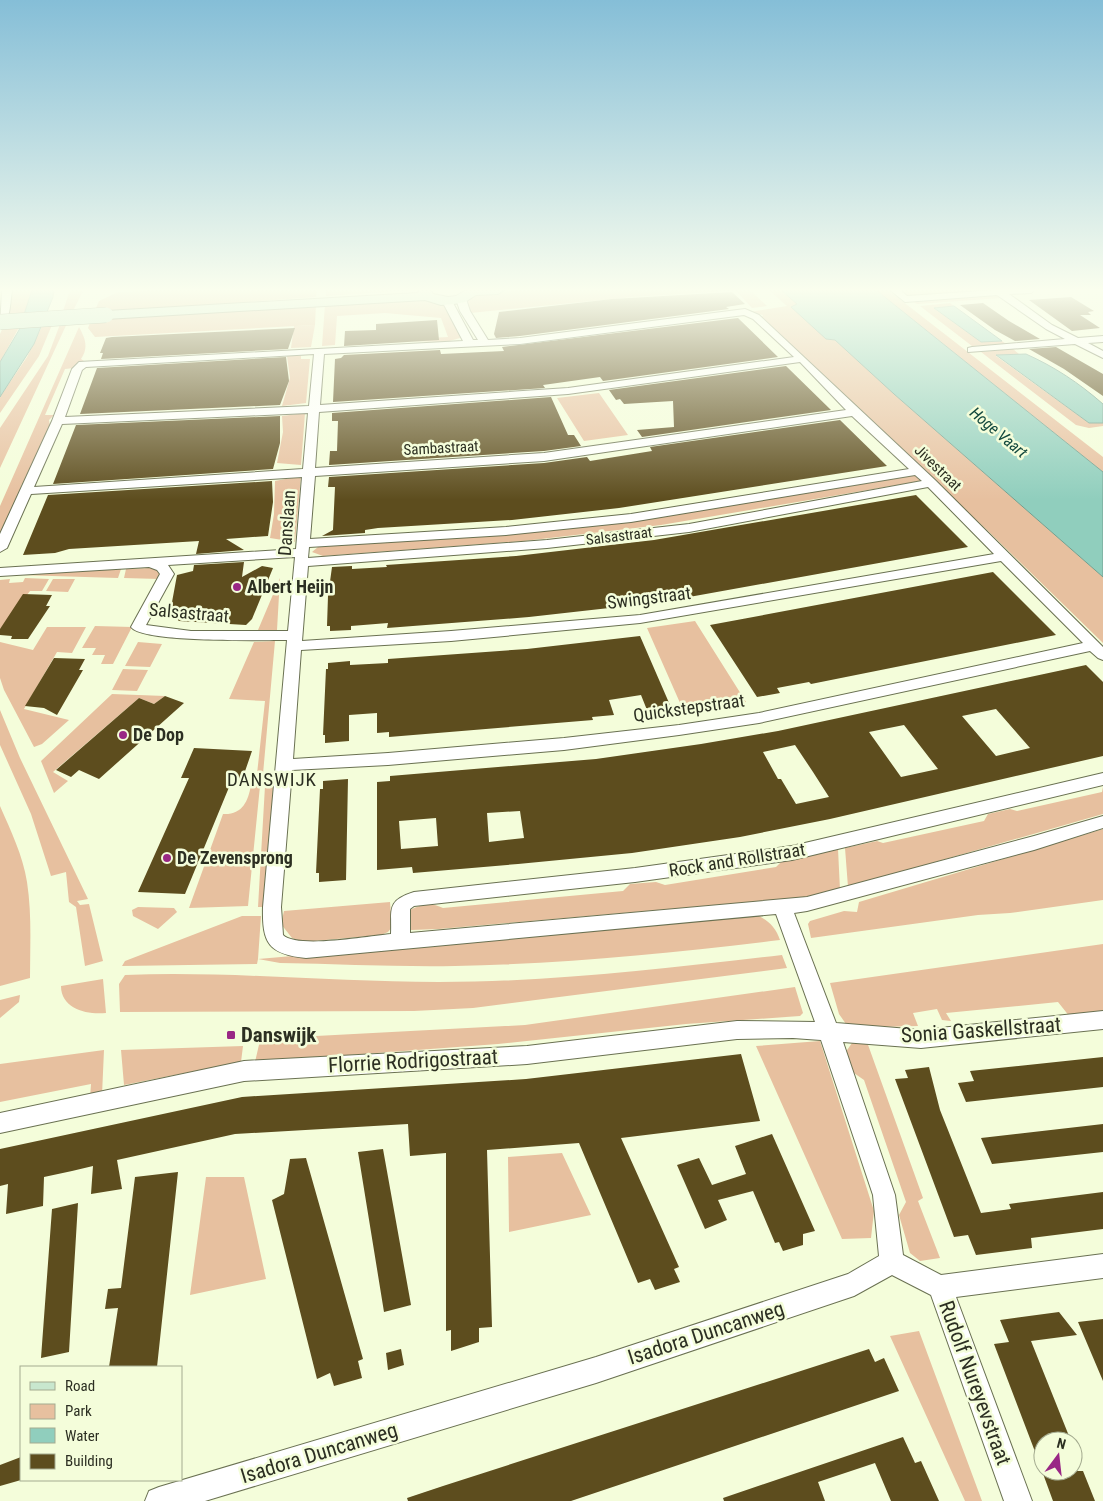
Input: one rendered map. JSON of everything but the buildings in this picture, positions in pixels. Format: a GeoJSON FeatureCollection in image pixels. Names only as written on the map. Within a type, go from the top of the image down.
{"type":"FeatureCollection","features":[{"type":"Feature","properties":{"kind":"street"},"geometry":{"type":"LineString","coordinates":[[0,548],[58,421],[78,369],[83,364],[150,360]]}},
{"type":"Feature","properties":{"kind":"street","name":"Danslaan"},"geometry":{"type":"LineString","coordinates":[[318,360],[272,908],[272,935],[278,944],[306,950],[400,941]]}},
{"type":"Feature","properties":{"kind":"street"},"geometry":{"type":"LineString","coordinates":[[58,421],[314,408],[568,391],[794,360]]}},
{"type":"Feature","properties":{"kind":"street","name":"Jivestraat"},"geometry":{"type":"LineString","coordinates":[[803,360],[854,412],[931,483],[1098,651]]}},
{"type":"Feature","properties":{"kind":"street","name":"Sambastraat"},"geometry":{"type":"LineString","coordinates":[[27,490],[544,457],[854,412]]}},
{"type":"Feature","properties":{"kind":"street","name":"Salsastraat"},"geometry":{"type":"LineString","coordinates":[[295,641],[192,635],[146,630],[138,627],[170,568],[631,518],[917,471]]}},
{"type":"Feature","properties":{"kind":"street","name":"Salsastraat"},"geometry":{"type":"LineString","coordinates":[[303,553],[547,544],[689,528],[931,483]]}},
{"type":"Feature","properties":{"kind":"street","name":"Swingstraat"},"geometry":{"type":"LineString","coordinates":[[295,641],[384,642],[640,619],[1004,556]]}},
{"type":"Feature","properties":{"kind":"street"},"geometry":{"type":"LineString","coordinates":[[0,572],[151,563],[170,568]]}},
{"type":"Feature","properties":{"kind":"street","name":"Quickstepstraat"},"geometry":{"type":"LineString","coordinates":[[285,765],[381,760],[564,744],[679,730],[759,718],[1098,651]]}},
{"type":"Feature","properties":{"kind":"street","name":"Rock and Rollstraat"},"geometry":{"type":"LineString","coordinates":[[400,941],[401,907],[405,902],[414,899],[635,875],[783,854],[1103,779]]}},
{"type":"Feature","properties":{"kind":"street"},"geometry":{"type":"LineString","coordinates":[[400,941],[783,908],[807,904],[1034,843],[1103,822]]}},
{"type":"Feature","properties":{"kind":"street"},"geometry":{"type":"LineString","coordinates":[[783,908],[829,1032],[884,1195],[892,1262]]}},
{"type":"Feature","properties":{"kind":"street","name":"Sonia Gaskellstraat"},"geometry":{"type":"LineString","coordinates":[[829,1032],[921,1039],[1103,1020]]}},
{"type":"Feature","properties":{"kind":"street","name":"Florrie Rodrigostraat"},"geometry":{"type":"LineString","coordinates":[[0,1123],[244,1071],[527,1055],[737,1030],[793,1029],[829,1032]]}},
{"type":"Feature","properties":{"kind":"street","name":"Rudolf Nureyevstraat"},"geometry":{"type":"LineString","coordinates":[[892,1262],[940,1287],[1018,1501]]}},
{"type":"Feature","properties":{"kind":"street","name":"Isadora Duncanweg"},"geometry":{"type":"LineString","coordinates":[[159,1501],[596,1370],[854,1284],[892,1262]]}},
{"type":"Feature","properties":{"kind":"street"},"geometry":{"type":"LineString","coordinates":[[940,1287],[1103,1266]]}},
{"type":"Feature","properties":{"kind":"green space"},"geometry":{"type":"Polygon","coordinates":[[[25,360],[36,360],[0,413],[0,397],[25,360]]]}},
{"type":"Feature","properties":{"kind":"green space"},"geometry":{"type":"Polygon","coordinates":[[[45,360],[50,360],[0,468],[0,428],[45,360]]]}},
{"type":"Feature","properties":{"kind":"green space"},"geometry":{"type":"Polygon","coordinates":[[[64,360],[83,360],[84,361],[78,363],[74,368],[65,369],[45,415],[54,415],[49,420],[50,426],[25,483],[21,485],[23,490],[0,545],[0,506],[64,360]]]}},
{"type":"Feature","properties":{"kind":"green space"},"geometry":{"type":"Polygon","coordinates":[[[288,360],[310,360],[306,403],[282,406],[290,378],[288,360]]]}},
{"type":"Feature","properties":{"kind":"green space"},"geometry":{"type":"Polygon","coordinates":[[[807,360],[857,360],[1103,577],[1103,643],[807,360]]]}},
{"type":"Feature","properties":{"kind":"green space"},"geometry":{"type":"Polygon","coordinates":[[[963,360],[978,360],[1103,457],[1103,472],[963,360]]]}},
{"type":"Feature","properties":{"kind":"green space"},"geometry":{"type":"Polygon","coordinates":[[[991,360],[1002,360],[1089,423],[1103,423],[1103,426],[1089,428],[1076,425],[991,360]]]}},
{"type":"Feature","properties":{"kind":"green space"},"geometry":{"type":"Polygon","coordinates":[[[599,393],[628,435],[584,441],[557,398],[599,393]]]}},
{"type":"Feature","properties":{"kind":"green space"},"geometry":{"type":"Polygon","coordinates":[[[305,413],[301,465],[277,463],[283,432],[282,416],[305,413]]]}},
{"type":"Feature","properties":{"kind":"green space"},"geometry":{"type":"Polygon","coordinates":[[[914,474],[921,481],[661,525],[524,541],[323,556],[312,552],[318,547],[522,533],[914,474]]]}},
{"type":"Feature","properties":{"kind":"green space"},"geometry":{"type":"Polygon","coordinates":[[[301,476],[295,542],[270,538],[274,514],[275,481],[301,476]]]}},
{"type":"Feature","properties":{"kind":"green space"},"geometry":{"type":"Polygon","coordinates":[[[121,569],[118,578],[19,575],[121,569]]]}},
{"type":"Feature","properties":{"kind":"green space"},"geometry":{"type":"Polygon","coordinates":[[[126,569],[160,569],[162,572],[159,579],[124,578],[126,569]]]}},
{"type":"Feature","properties":{"kind":"green space"},"geometry":{"type":"Polygon","coordinates":[[[25,578],[49,579],[42,591],[30,591],[0,630],[0,580],[10,579],[9,583],[23,582],[25,578]]]}},
{"type":"Feature","properties":{"kind":"green space"},"geometry":{"type":"Polygon","coordinates":[[[280,578],[277,630],[258,630],[280,578]]]}},
{"type":"Feature","properties":{"kind":"green space"},"geometry":{"type":"Polygon","coordinates":[[[53,579],[75,579],[68,592],[46,591],[53,579]]]}},
{"type":"Feature","properties":{"kind":"green space"},"geometry":{"type":"Polygon","coordinates":[[[695,621],[746,702],[684,712],[647,628],[695,621]]]}},
{"type":"Feature","properties":{"kind":"green space"},"geometry":{"type":"Polygon","coordinates":[[[95,626],[132,627],[113,664],[101,664],[105,655],[92,655],[96,648],[82,648],[95,626]]]}},
{"type":"Feature","properties":{"kind":"green space"},"geometry":{"type":"Polygon","coordinates":[[[47,627],[86,627],[72,653],[57,652],[24,709],[69,720],[42,744],[34,747],[4,690],[0,678],[0,642],[33,650],[47,627]]]}},
{"type":"Feature","properties":{"kind":"green space"},"geometry":{"type":"Polygon","coordinates":[[[275,641],[263,774],[257,774],[265,701],[229,699],[254,642],[275,641]]]}},
{"type":"Feature","properties":{"kind":"green space"},"geometry":{"type":"Polygon","coordinates":[[[138,642],[162,644],[150,667],[125,666],[138,642]]]}},
{"type":"Feature","properties":{"kind":"green space"},"geometry":{"type":"Polygon","coordinates":[[[123,669],[148,670],[137,691],[112,690],[123,669]]]}},
{"type":"Feature","properties":{"kind":"green space"},"geometry":{"type":"Polygon","coordinates":[[[112,694],[165,696],[154,704],[139,698],[53,772],[68,781],[54,793],[41,761],[112,694]]]}},
{"type":"Feature","properties":{"kind":"green space"},"geometry":{"type":"Polygon","coordinates":[[[0,710],[20,758],[88,899],[77,901],[80,905],[89,904],[103,961],[85,966],[76,907],[69,902],[66,872],[51,876],[31,814],[0,745],[0,710]]]}},
{"type":"Feature","properties":{"kind":"green space"},"geometry":{"type":"Polygon","coordinates":[[[251,785],[260,786],[248,906],[189,908],[223,814],[235,812],[243,806],[251,785]]]}},
{"type":"Feature","properties":{"kind":"green space"},"geometry":{"type":"Polygon","coordinates":[[[265,786],[273,787],[266,907],[258,907],[265,786]]]}},
{"type":"Feature","properties":{"kind":"green space"},"geometry":{"type":"Polygon","coordinates":[[[1103,787],[1103,814],[848,887],[845,848],[877,841],[883,843],[984,821],[988,814],[1010,809],[1017,811],[1102,792],[1103,787]]]}},
{"type":"Feature","properties":{"kind":"green space"},"geometry":{"type":"Polygon","coordinates":[[[0,806],[23,863],[29,894],[30,978],[0,986],[0,806]]]}},
{"type":"Feature","properties":{"kind":"green space"},"geometry":{"type":"Polygon","coordinates":[[[1103,829],[1103,900],[811,938],[808,924],[810,921],[844,911],[857,912],[859,902],[1103,829]]]}},
{"type":"Feature","properties":{"kind":"green space"},"geometry":{"type":"Polygon","coordinates":[[[838,849],[840,890],[807,897],[439,929],[411,930],[408,925],[410,910],[422,905],[430,904],[443,908],[623,891],[630,884],[656,882],[665,885],[776,867],[782,861],[838,849]]]}},
{"type":"Feature","properties":{"kind":"green space"},"geometry":{"type":"Polygon","coordinates":[[[390,902],[392,927],[388,932],[381,935],[303,942],[292,938],[281,924],[284,911],[390,902]]]}},
{"type":"Feature","properties":{"kind":"green space"},"geometry":{"type":"Polygon","coordinates":[[[138,907],[174,908],[177,912],[158,929],[133,916],[132,910],[138,907]]]}},
{"type":"Feature","properties":{"kind":"green space"},"geometry":{"type":"Polygon","coordinates":[[[242,916],[261,916],[257,964],[122,966],[125,961],[242,916]]]}},
{"type":"Feature","properties":{"kind":"green space"},"geometry":{"type":"Polygon","coordinates":[[[759,916],[772,926],[780,940],[618,957],[496,965],[433,966],[280,963],[258,959],[759,916]]]}},
{"type":"Feature","properties":{"kind":"green space"},"geometry":{"type":"Polygon","coordinates":[[[1103,944],[1103,1014],[1070,1017],[1058,1002],[946,1013],[951,1021],[942,1020],[937,1009],[913,1013],[918,1026],[879,1027],[846,1024],[839,1014],[830,983],[1103,944]]]}},
{"type":"Feature","properties":{"kind":"green space"},"geometry":{"type":"Polygon","coordinates":[[[782,955],[787,968],[473,1008],[414,1011],[120,1012],[119,984],[125,975],[204,974],[400,982],[525,980],[696,965],[782,955]]]}},
{"type":"Feature","properties":{"kind":"green space"},"geometry":{"type":"Polygon","coordinates":[[[103,979],[106,1013],[91,1013],[76,1009],[65,1000],[62,994],[61,986],[103,979]]]}},
{"type":"Feature","properties":{"kind":"green space"},"geometry":{"type":"Polygon","coordinates":[[[795,987],[803,1013],[800,1016],[686,1024],[498,1044],[255,1062],[261,1036],[316,1036],[525,1025],[795,987]]]}},
{"type":"Feature","properties":{"kind":"green space"},"geometry":{"type":"Polygon","coordinates":[[[20,995],[19,1002],[0,1018],[0,1000],[20,995]]]}},
{"type":"Feature","properties":{"kind":"green space"},"geometry":{"type":"Polygon","coordinates":[[[820,1041],[874,1211],[871,1238],[842,1239],[756,1046],[820,1041]]]}},
{"type":"Feature","properties":{"kind":"green space"},"geometry":{"type":"Polygon","coordinates":[[[867,1042],[923,1198],[918,1201],[940,1258],[920,1261],[910,1253],[899,1215],[906,1202],[864,1080],[851,1071],[845,1053],[852,1043],[867,1042]]]}},
{"type":"Feature","properties":{"kind":"green space"},"geometry":{"type":"Polygon","coordinates":[[[243,1046],[241,1062],[124,1085],[121,1050],[243,1046]]]}},
{"type":"Feature","properties":{"kind":"green space"},"geometry":{"type":"Polygon","coordinates":[[[104,1050],[102,1095],[90,1098],[91,1084],[0,1102],[0,1064],[104,1050]]]}},
{"type":"Feature","properties":{"kind":"green space"},"geometry":{"type":"Polygon","coordinates":[[[562,1153],[591,1215],[509,1232],[508,1157],[562,1153]]]}},
{"type":"Feature","properties":{"kind":"green space"},"geometry":{"type":"Polygon","coordinates":[[[206,1177],[244,1177],[266,1279],[190,1295],[206,1177]]]}},
{"type":"Feature","properties":{"kind":"green space"},"geometry":{"type":"Polygon","coordinates":[[[919,1331],[982,1501],[965,1501],[890,1336],[919,1331]]]}},
{"type":"Feature","properties":{"kind":"water"},"geometry":{"type":"Polygon","coordinates":[[[1,360],[24,360],[0,397],[1,360]]]}},
{"type":"Feature","properties":{"kind":"water","name":"Hoge Vaart"},"geometry":{"type":"Polygon","coordinates":[[[857,360],[963,360],[1103,472],[1103,577],[857,360]]]}},
{"type":"Feature","properties":{"kind":"water"},"geometry":{"type":"Polygon","coordinates":[[[1003,360],[1039,360],[1085,389],[1103,404],[1103,423],[1089,423],[1003,360]]]}},
{"type":"Feature","properties":{"kind":"place","name":"Albert Heijn"},"geometry":{"type":"Point","coordinates":[237,587]}},
{"type":"Feature","properties":{"kind":"place","name":"De Dop"},"geometry":{"type":"Point","coordinates":[123,735]}},
{"type":"Feature","properties":{"kind":"place","name":"De Zevensprong"},"geometry":{"type":"Point","coordinates":[167,858]}},
{"type":"Feature","properties":{"kind":"place","name":"Danswijk"},"geometry":{"type":"Point","coordinates":[231,1035]}},
{"type":"Feature","properties":{"kind":"district","name":"DANSWIJK"},"geometry":{"type":"Point","coordinates":[272,779]}}]}
